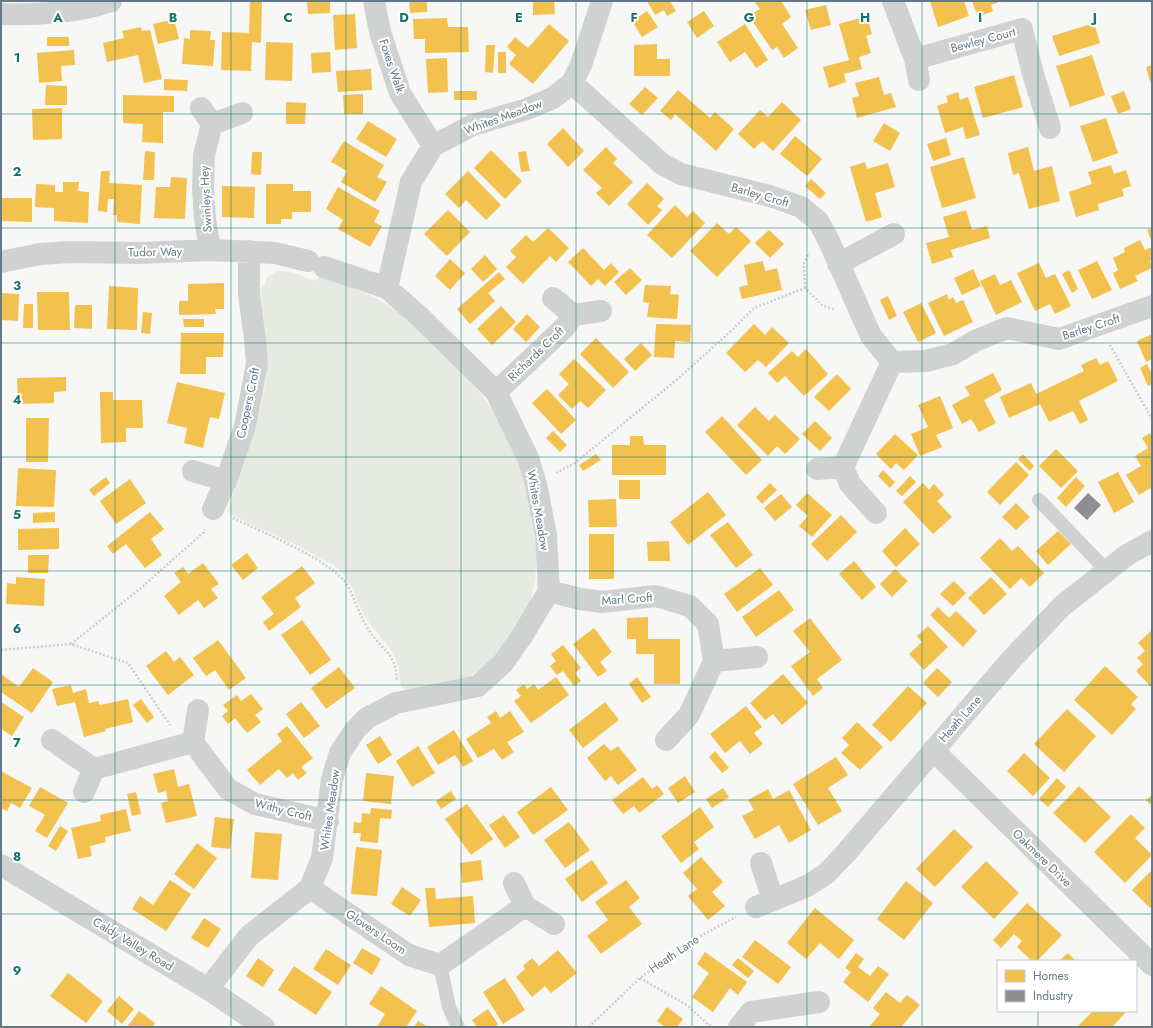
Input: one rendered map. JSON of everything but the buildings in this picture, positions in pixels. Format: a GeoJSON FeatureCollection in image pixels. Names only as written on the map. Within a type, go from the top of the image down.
{"type":"FeatureCollection","features":[{"type":"Feature","properties":{"kind":"street"},"geometry":{"type":"LineString","coordinates":[[1,14],[44,15],[91,8],[111,1]]}},
{"type":"Feature","properties":{"kind":"street","name":"Foxes Walk"},"geometry":{"type":"LineString","coordinates":[[374,1],[380,32],[400,92],[433,146]]}},
{"type":"Feature","properties":{"kind":"street","name":"Whites Meadow"},"geometry":{"type":"LineString","coordinates":[[433,146],[473,125],[527,110],[553,98],[572,83],[581,65],[602,1]]}},
{"type":"Feature","properties":{"kind":"street"},"geometry":{"type":"LineString","coordinates":[[893,1],[915,59],[919,80]]}},
{"type":"Feature","properties":{"kind":"street","name":"Bewley Court"},"geometry":{"type":"LineString","coordinates":[[915,59],[1022,29],[1033,74],[1050,128]]}},
{"type":"Feature","properties":{"kind":"street","name":"Barley Croft"},"geometry":{"type":"LineString","coordinates":[[572,83],[662,164],[681,174],[770,196],[801,207],[818,221],[828,239],[871,336],[892,362],[926,361],[953,354],[975,341],[1007,328],[1059,339],[1152,306]]}},
{"type":"Feature","properties":{"kind":"street","name":"Swinleys Hey"},"geometry":{"type":"LineString","coordinates":[[210,250],[205,219],[203,188],[206,116],[242,113]]}},
{"type":"Feature","properties":{"kind":"street"},"geometry":{"type":"LineString","coordinates":[[387,288],[411,182],[433,146]]}},
{"type":"Feature","properties":{"kind":"street"},"geometry":{"type":"LineString","coordinates":[[838,264],[894,234]]}},
{"type":"Feature","properties":{"kind":"street","name":"Tudor Way"},"geometry":{"type":"LineString","coordinates":[[1,262],[40,254],[70,252],[139,253],[210,250],[249,251],[275,253],[316,264],[387,288]]}},
{"type":"Feature","properties":{"kind":"street","name":"Coopers Croft"},"geometry":{"type":"LineString","coordinates":[[213,509],[226,481],[245,426],[257,364],[249,295],[249,251]]}},
{"type":"Feature","properties":{"kind":"street","name":"Whites Meadow"},"geometry":{"type":"LineString","coordinates":[[208,989],[249,936],[310,888],[322,858],[328,821],[332,779],[340,753],[355,730],[367,718],[396,703],[478,686],[503,663],[522,636],[549,590],[546,535],[536,484],[528,458],[496,392],[387,288]]}},
{"type":"Feature","properties":{"kind":"street","name":"Richards Croft"},"geometry":{"type":"LineString","coordinates":[[496,392],[565,327],[573,315],[553,298]]}},
{"type":"Feature","properties":{"kind":"street"},"geometry":{"type":"LineString","coordinates":[[573,315],[600,312]]}},
{"type":"Feature","properties":{"kind":"street"},"geometry":{"type":"LineString","coordinates":[[876,513],[850,484],[843,467],[892,362]]}},
{"type":"Feature","properties":{"kind":"street"},"geometry":{"type":"LineString","coordinates":[[817,469],[843,467]]}},
{"type":"Feature","properties":{"kind":"street"},"geometry":{"type":"LineString","coordinates":[[193,471],[226,481]]}},
{"type":"Feature","properties":{"kind":"street","name":"Heath Lane"},"geometry":{"type":"LineString","coordinates":[[764,904],[807,886],[826,874],[1010,661],[1062,606],[1127,555],[1152,541]]}},
{"type":"Feature","properties":{"kind":"street","name":"Marl Croft"},"geometry":{"type":"LineString","coordinates":[[549,590],[580,599],[602,602],[656,596],[690,606],[708,624],[714,661]]}},
{"type":"Feature","properties":{"kind":"street"},"geometry":{"type":"LineString","coordinates":[[666,740],[688,715],[714,661],[757,657]]}},
{"type":"Feature","properties":{"kind":"street"},"geometry":{"type":"LineString","coordinates":[[94,769],[188,743],[198,710]]}},
{"type":"Feature","properties":{"kind":"street"},"geometry":{"type":"LineString","coordinates":[[52,740],[94,769]]}},
{"type":"Feature","properties":{"kind":"street","name":"Withy Croft"},"geometry":{"type":"LineString","coordinates":[[188,743],[228,789],[255,804],[328,821]]}},
{"type":"Feature","properties":{"kind":"street","name":"Oakmere Drive"},"geometry":{"type":"LineString","coordinates":[[933,750],[1151,962]]}},
{"type":"Feature","properties":{"kind":"street"},"geometry":{"type":"LineString","coordinates":[[84,792],[94,769]]}},
{"type":"Feature","properties":{"kind":"street"},"geometry":{"type":"LineString","coordinates":[[762,863],[764,904]]}},
{"type":"Feature","properties":{"kind":"street","name":"Caldy Valley Road"},"geometry":{"type":"LineString","coordinates":[[1,865],[208,989],[264,1027]]}},
{"type":"Feature","properties":{"kind":"street"},"geometry":{"type":"LineString","coordinates":[[514,883],[525,906],[554,924]]}},
{"type":"Feature","properties":{"kind":"street","name":"Glovers Loom"},"geometry":{"type":"LineString","coordinates":[[310,888],[409,955],[440,965]]}},
{"type":"Feature","properties":{"kind":"street"},"geometry":{"type":"LineString","coordinates":[[440,965],[525,906]]}},
{"type":"Feature","properties":{"kind":"street"},"geometry":{"type":"LineString","coordinates":[[739,1027],[751,1012],[819,1002]]}},
{"type":"Feature","properties":{"kind":"lane"},"geometry":{"type":"LineString","coordinates":[[1039,500],[1107,571]]}},
{"type":"Feature","properties":{"kind":"lane"},"geometry":{"type":"LineString","coordinates":[[440,965],[449,1007],[458,1027]]}},
{"type":"Feature","properties":{"kind":"path"},"geometry":{"type":"LineString","coordinates":[[536,484],[575,463],[680,377],[754,308],[805,288],[823,306],[846,314],[859,311]]}},
{"type":"Feature","properties":{"kind":"path"},"geometry":{"type":"LineString","coordinates":[[1098,326],[1152,419]]}},
{"type":"Feature","properties":{"kind":"path"},"geometry":{"type":"LineString","coordinates":[[71,644],[142,587],[204,532],[213,509],[281,540],[332,569],[347,584],[370,632],[389,652],[396,670],[398,689],[396,703]]}},
{"type":"Feature","properties":{"kind":"path"},"geometry":{"type":"LineString","coordinates":[[1,650],[71,644],[128,663],[188,743]]}},
{"type":"Feature","properties":{"kind":"path","name":"Heath Lane"},"geometry":{"type":"LineString","coordinates":[[589,1027],[640,978],[684,945],[764,904]]}},
{"type":"Feature","properties":{"kind":"path"},"geometry":{"type":"LineString","coordinates":[[640,978],[688,1006],[711,1027]]}},
{"type":"Feature","properties":{"kind":"shaded area"},"geometry":{"type":"Polygon","coordinates":[[[278,271],[291,272],[316,281],[320,276],[364,293],[389,306],[416,327],[444,353],[470,381],[491,408],[503,427],[522,473],[529,498],[534,524],[536,573],[530,602],[520,622],[507,641],[488,663],[482,669],[471,675],[444,684],[406,690],[401,686],[400,674],[395,657],[369,623],[343,574],[337,568],[296,545],[233,516],[228,510],[255,428],[266,378],[266,345],[260,289],[265,285],[267,277],[278,271]]]}}]}
